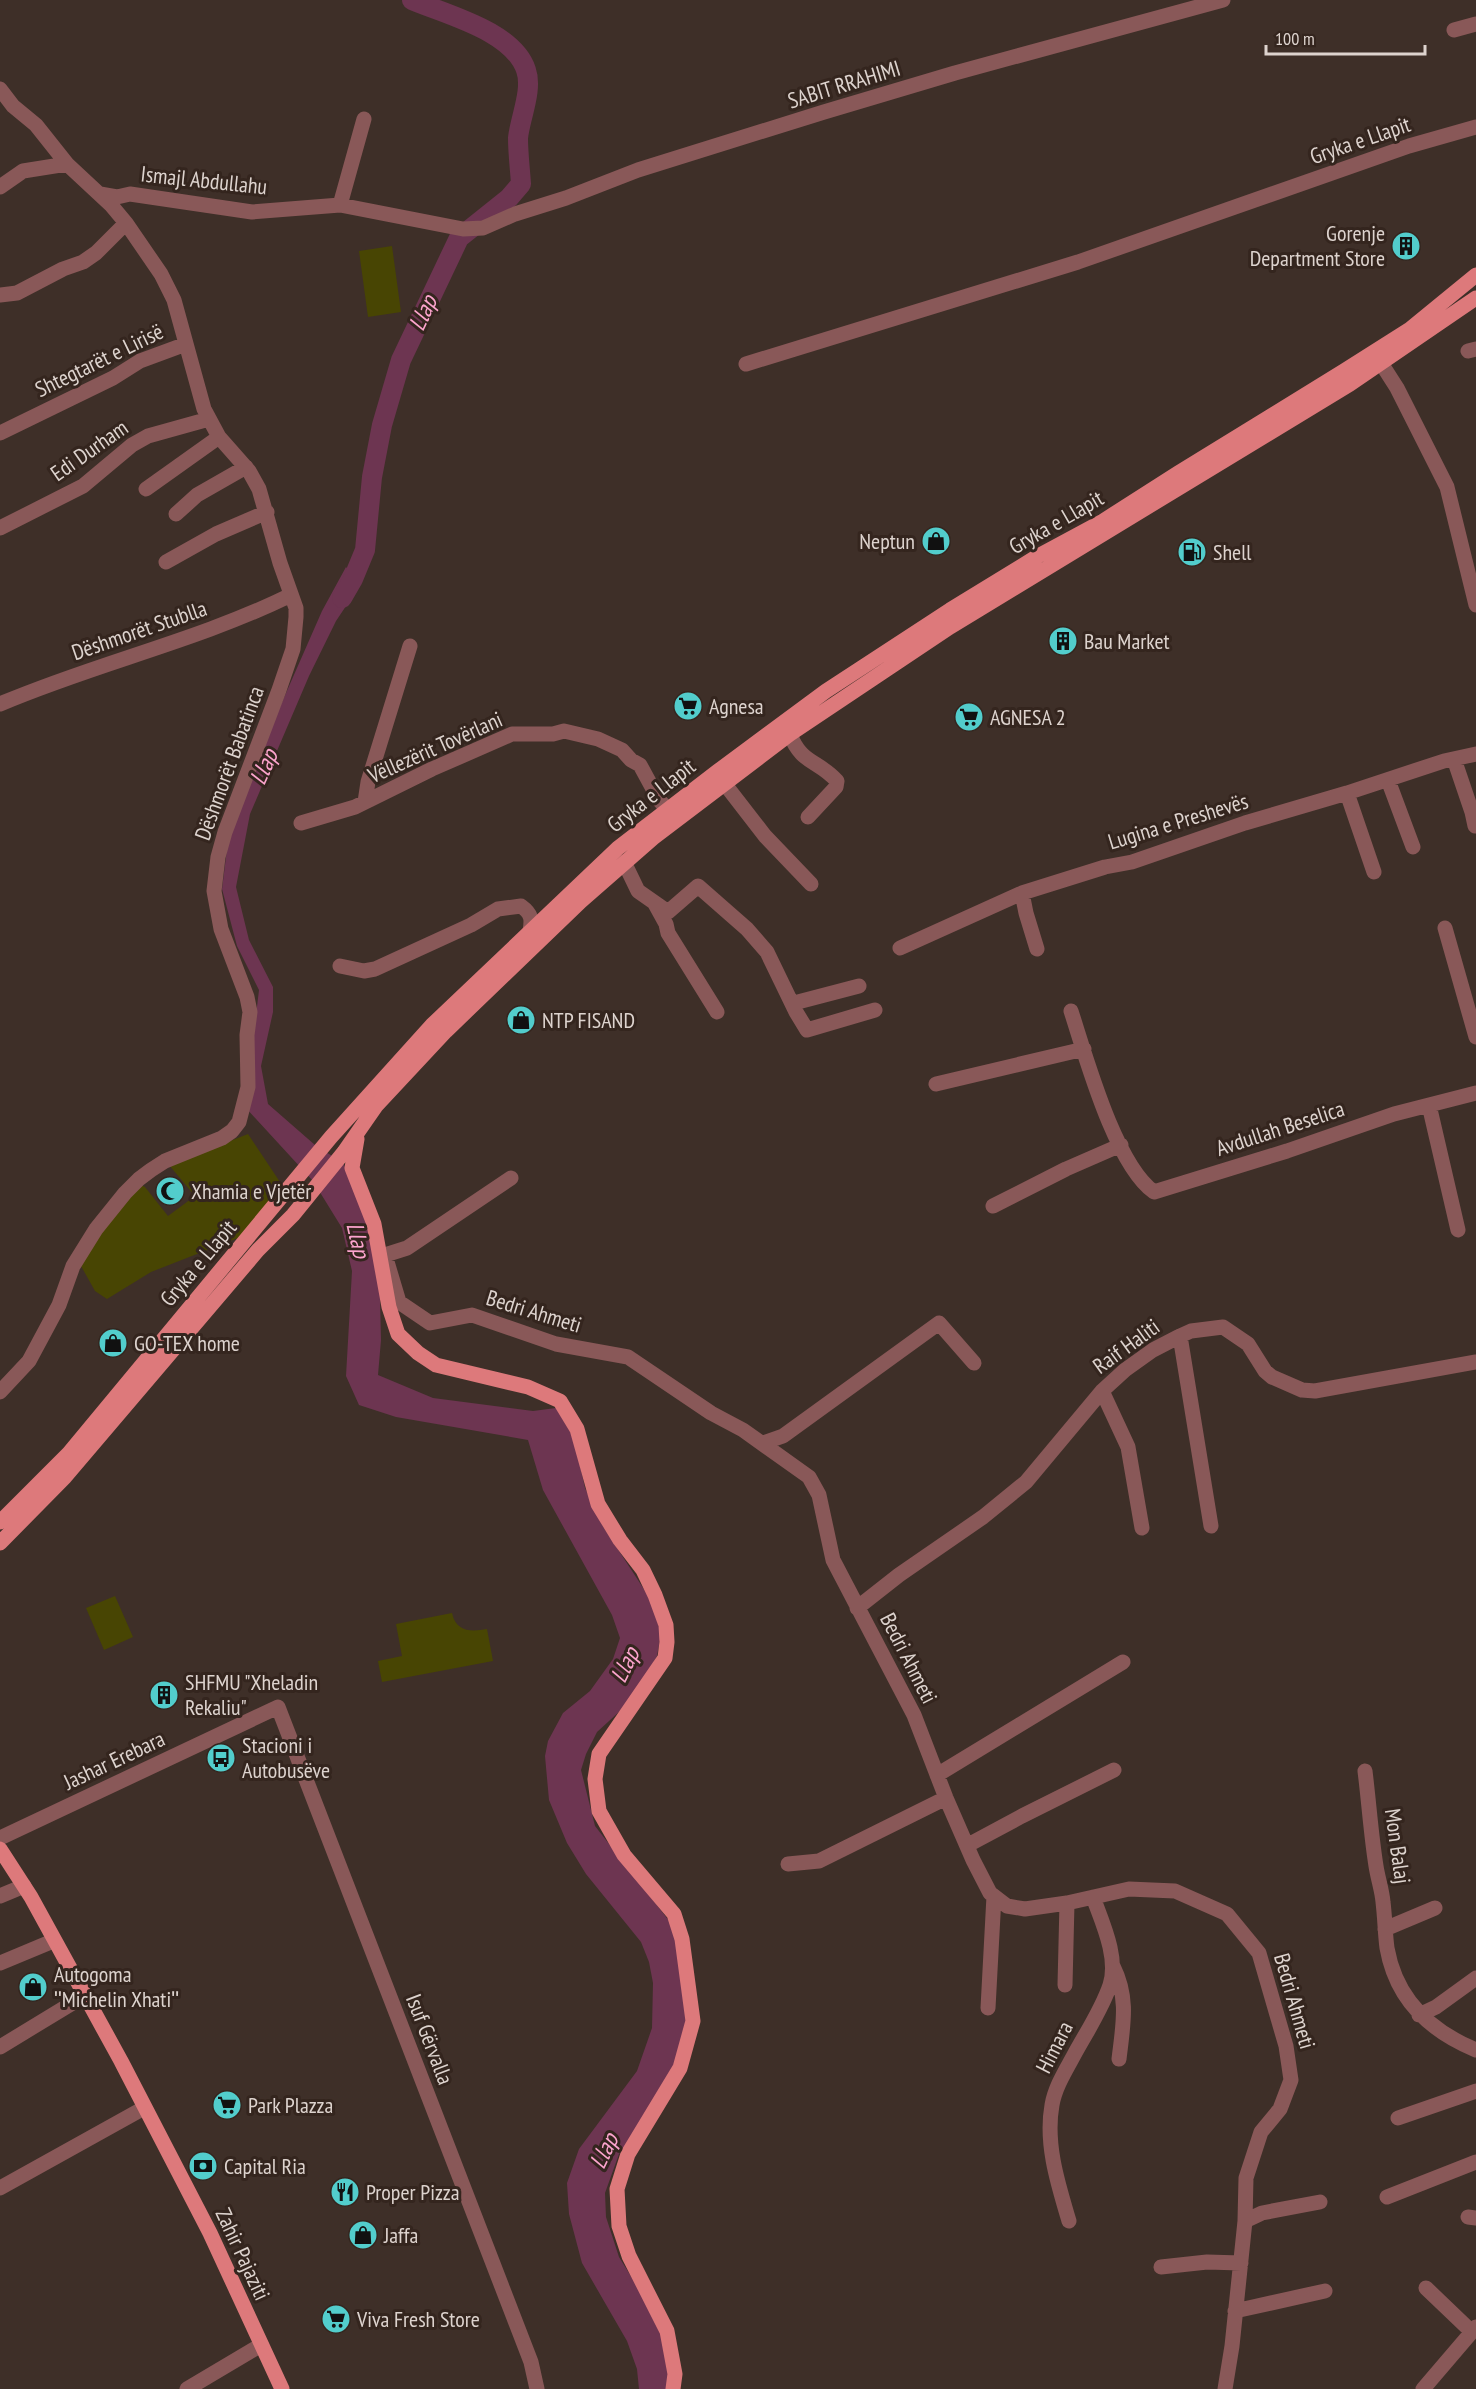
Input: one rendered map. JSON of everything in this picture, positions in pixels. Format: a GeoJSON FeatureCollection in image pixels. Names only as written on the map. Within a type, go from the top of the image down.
{"type":"FeatureCollection","features":[{"type":"Feature","properties":{"kind":"main road","name":"Gryka e Llapit"},"geometry":{"type":"LineString","coordinates":[[577,896],[618,848],[826,691],[950,610],[1038,556],[1104,521],[1178,472],[1410,329],[1476,275]]}},
{"type":"Feature","properties":{"kind":"main road","name":"Gryka e Llapit"},"geometry":{"type":"LineString","coordinates":[[0,1543],[65,1477],[258,1250],[351,1151],[360,1128],[376,1106],[534,934],[577,896],[790,734],[950,627],[1381,363],[1476,298]]}},
{"type":"Feature","properties":{"kind":"main road","name":"Gryka e Llapit"},"geometry":{"type":"LineString","coordinates":[[0,1522],[69,1453],[331,1137],[432,1025],[499,959],[534,934]]}},
{"type":"Feature","properties":{"kind":"main road"},"geometry":{"type":"LineString","coordinates":[[351,1151],[352,1168],[374,1224],[389,1307],[399,1334],[418,1353],[436,1365],[528,1387],[560,1401],[577,1429],[598,1504],[620,1540],[643,1570],[666,1625],[665,1658],[599,1754],[595,1779],[599,1811],[624,1854],[674,1914],[682,1939],[693,2021],[680,2068],[628,2154],[617,2189],[619,2226],[629,2256],[667,2331],[675,2373],[673,2389]]}},
{"type":"Feature","properties":{"kind":"main road","name":"Zahir Pajaziti"},"geometry":{"type":"LineString","coordinates":[[0,1849],[24,1886],[210,2233],[282,2389]]}},
{"type":"Feature","properties":{"kind":"street","name":"SABIT RRAHIMI"},"geometry":{"type":"LineString","coordinates":[[483,228],[515,214],[566,198],[638,170],[824,112],[965,70],[1223,0]]}},
{"type":"Feature","properties":{"kind":"street"},"geometry":{"type":"LineString","coordinates":[[1454,30],[1476,24]]}},
{"type":"Feature","properties":{"kind":"street","name":"Dëshmorët Babatinca"},"geometry":{"type":"LineString","coordinates":[[0,89],[5,106],[36,125],[67,164],[100,194],[126,223],[161,274],[174,300],[208,419],[219,437],[246,467],[259,489],[296,608],[293,649],[225,832],[218,857],[214,891],[220,930],[248,997],[250,1012],[247,1035],[249,1087],[239,1122],[222,1138],[165,1161],[139,1179],[125,1194],[96,1229],[73,1266],[59,1305],[28,1362],[0,1392]]}},
{"type":"Feature","properties":{"kind":"street"},"geometry":{"type":"LineString","coordinates":[[340,205],[364,119]]}},
{"type":"Feature","properties":{"kind":"street","name":"Gryka e Llapit"},"geometry":{"type":"LineString","coordinates":[[746,364],[1078,261],[1409,147],[1476,127]]}},
{"type":"Feature","properties":{"kind":"street"},"geometry":{"type":"LineString","coordinates":[[0,187],[23,171],[67,164]]}},
{"type":"Feature","properties":{"kind":"street","name":"Ismajl Abdullahu"},"geometry":{"type":"LineString","coordinates":[[100,194],[117,197],[130,194],[252,212],[340,205],[463,229],[483,228]]}},
{"type":"Feature","properties":{"kind":"street"},"geometry":{"type":"LineString","coordinates":[[0,295],[17,293],[63,269],[83,262],[96,253],[126,223]]}},
{"type":"Feature","properties":{"kind":"street","name":"Shtegtarët e Lirisë"},"geometry":{"type":"LineString","coordinates":[[0,433],[113,378],[140,361],[186,344]]}},
{"type":"Feature","properties":{"kind":"street"},"geometry":{"type":"LineString","coordinates":[[1381,363],[1397,388],[1447,487],[1476,605]]}},
{"type":"Feature","properties":{"kind":"street","name":"Edi Durham"},"geometry":{"type":"LineString","coordinates":[[0,528],[83,486],[132,445],[148,436],[208,419]]}},
{"type":"Feature","properties":{"kind":"street"},"geometry":{"type":"LineString","coordinates":[[146,489],[219,437]]}},
{"type":"Feature","properties":{"kind":"street"},"geometry":{"type":"LineString","coordinates":[[176,514],[197,495],[246,467]]}},
{"type":"Feature","properties":{"kind":"street"},"geometry":{"type":"LineString","coordinates":[[166,562],[216,534],[267,512]]}},
{"type":"Feature","properties":{"kind":"street","name":"Dëshmorët Stublla"},"geometry":{"type":"LineString","coordinates":[[0,704],[40,687],[201,634],[291,595]]}},
{"type":"Feature","properties":{"kind":"street","name":"Vëllezërit Tovërlani"},"geometry":{"type":"LineString","coordinates":[[365,802],[368,782],[410,646]]}},
{"type":"Feature","properties":{"kind":"street","name":"Vëllezërit Tovërlani"},"geometry":{"type":"LineString","coordinates":[[301,823],[356,807],[432,769],[512,734],[553,734],[564,731],[598,739],[622,750],[631,760],[640,765],[659,800],[668,810]]}},
{"type":"Feature","properties":{"kind":"street"},"geometry":{"type":"LineString","coordinates":[[790,734],[795,748],[802,755],[837,781],[836,787],[808,817]]}},
{"type":"Feature","properties":{"kind":"street","name":"Lugina e Preshevës"},"geometry":{"type":"LineString","coordinates":[[900,948],[1022,893],[1105,867],[1132,862],[1245,823],[1476,754]]}},
{"type":"Feature","properties":{"kind":"street"},"geometry":{"type":"LineString","coordinates":[[1455,759],[1475,826]]}},
{"type":"Feature","properties":{"kind":"street"},"geometry":{"type":"LineString","coordinates":[[1388,780],[1413,847]]}},
{"type":"Feature","properties":{"kind":"street","name":"Gryka e Llapit"},"geometry":{"type":"LineString","coordinates":[[724,783],[765,836],[811,884]]}},
{"type":"Feature","properties":{"kind":"street"},"geometry":{"type":"LineString","coordinates":[[1347,793],[1374,872]]}},
{"type":"Feature","properties":{"kind":"street"},"geometry":{"type":"LineString","coordinates":[[624,862],[638,891],[668,912],[698,886],[747,929],[767,952],[807,1030],[875,1010]]}},
{"type":"Feature","properties":{"kind":"street"},"geometry":{"type":"LineString","coordinates":[[1022,893],[1037,949]]}},
{"type":"Feature","properties":{"kind":"street"},"geometry":{"type":"LineString","coordinates":[[651,899],[663,918],[668,933],[717,1012]]}},
{"type":"Feature","properties":{"kind":"street"},"geometry":{"type":"LineString","coordinates":[[340,966],[364,971],[375,969],[471,925],[498,909],[521,906],[528,911],[532,919],[534,934]]}},
{"type":"Feature","properties":{"kind":"street"},"geometry":{"type":"LineString","coordinates":[[1445,928],[1476,1037]]}},
{"type":"Feature","properties":{"kind":"street"},"geometry":{"type":"LineString","coordinates":[[794,1003],[859,986]]}},
{"type":"Feature","properties":{"kind":"street","name":"Avdullah Beselica"},"geometry":{"type":"LineString","coordinates":[[1071,1011],[1111,1127],[1144,1185],[1154,1191],[1287,1151],[1394,1114],[1476,1093]]}},
{"type":"Feature","properties":{"kind":"street"},"geometry":{"type":"LineString","coordinates":[[936,1084],[1084,1049]]}},
{"type":"Feature","properties":{"kind":"street"},"geometry":{"type":"LineString","coordinates":[[1429,1105],[1458,1230]]}},
{"type":"Feature","properties":{"kind":"street"},"geometry":{"type":"LineString","coordinates":[[993,1206],[1066,1169],[1121,1145]]}},
{"type":"Feature","properties":{"kind":"street","name":"Bedri Ahmeti"},"geometry":{"type":"LineString","coordinates":[[511,1178],[407,1248],[385,1255],[399,1302],[430,1323],[472,1315],[556,1344],[628,1357],[711,1413],[763,1443],[809,1477],[819,1495],[833,1560],[914,1715],[973,1860],[994,1896],[1007,1906],[1025,1909],[1067,1903],[1129,1889],[1175,1890],[1227,1914],[1259,1953],[1286,2046],[1291,2080],[1280,2109],[1261,2132],[1246,2178],[1245,2221],[1226,2389]]}},
{"type":"Feature","properties":{"kind":"street"},"geometry":{"type":"LineString","coordinates":[[763,1443],[783,1436],[939,1323],[974,1363]]}},
{"type":"Feature","properties":{"kind":"street","name":"Raif Haliti"},"geometry":{"type":"LineString","coordinates":[[857,1608],[899,1575],[983,1517],[1026,1482],[1102,1391],[1153,1350],[1191,1331],[1223,1327],[1248,1344],[1265,1371],[1272,1377],[1302,1390],[1315,1391],[1476,1362]]}},
{"type":"Feature","properties":{"kind":"street"},"geometry":{"type":"LineString","coordinates":[[1180,1336],[1211,1526]]}},
{"type":"Feature","properties":{"kind":"street"},"geometry":{"type":"LineString","coordinates":[[1102,1391],[1128,1447],[1142,1528]]}},
{"type":"Feature","properties":{"kind":"street"},"geometry":{"type":"LineString","coordinates":[[938,1775],[1123,1662]]}},
{"type":"Feature","properties":{"kind":"street","name":"Jashar Erebara"},"geometry":{"type":"LineString","coordinates":[[0,1838],[278,1707]]}},
{"type":"Feature","properties":{"kind":"street","name":"Isuf Gërvalla"},"geometry":{"type":"LineString","coordinates":[[278,1707],[531,2362],[537,2389]]}},
{"type":"Feature","properties":{"kind":"street"},"geometry":{"type":"LineString","coordinates":[[968,1845],[1114,1770]]}},
{"type":"Feature","properties":{"kind":"street","name":"Mon Balaj"},"geometry":{"type":"LineString","coordinates":[[1365,1771],[1376,1866],[1384,1903],[1385,1929],[1394,1974],[1402,1991],[1419,2015],[1440,2032],[1476,2050]]}},
{"type":"Feature","properties":{"kind":"street"},"geometry":{"type":"LineString","coordinates":[[788,1864],[819,1861],[946,1798]]}},
{"type":"Feature","properties":{"kind":"street"},"geometry":{"type":"LineString","coordinates":[[0,1896],[24,1886]]}},
{"type":"Feature","properties":{"kind":"street"},"geometry":{"type":"LineString","coordinates":[[988,2008],[994,1896]]}},
{"type":"Feature","properties":{"kind":"street","name":"Himara"},"geometry":{"type":"LineString","coordinates":[[1069,2221],[1056,2178],[1050,2142],[1053,2102],[1063,2076],[1110,1984],[1112,1963],[1105,1931],[1093,1897]]}},
{"type":"Feature","properties":{"kind":"street"},"geometry":{"type":"LineString","coordinates":[[1065,1985],[1067,1903]]}},
{"type":"Feature","properties":{"kind":"street","name":"Mon Balaj"},"geometry":{"type":"LineString","coordinates":[[1385,1929],[1435,1908]]}},
{"type":"Feature","properties":{"kind":"street"},"geometry":{"type":"LineString","coordinates":[[0,1963],[53,1941]]}},
{"type":"Feature","properties":{"kind":"street"},"geometry":{"type":"LineString","coordinates":[[1112,1963],[1122,1984],[1124,2020],[1119,2059]]}},
{"type":"Feature","properties":{"kind":"street"},"geometry":{"type":"LineString","coordinates":[[1419,2015],[1436,2007],[1476,1978]]}},
{"type":"Feature","properties":{"kind":"street"},"geometry":{"type":"LineString","coordinates":[[0,2047],[84,1996]]}},
{"type":"Feature","properties":{"kind":"street"},"geometry":{"type":"LineString","coordinates":[[1398,2118],[1476,2091]]}},
{"type":"Feature","properties":{"kind":"street"},"geometry":{"type":"LineString","coordinates":[[0,2188],[144,2108]]}},
{"type":"Feature","properties":{"kind":"street"},"geometry":{"type":"LineString","coordinates":[[1387,2197],[1476,2162]]}},
{"type":"Feature","properties":{"kind":"street"},"geometry":{"type":"LineString","coordinates":[[1245,2221],[1262,2213],[1320,2202]]}},
{"type":"Feature","properties":{"kind":"street"},"geometry":{"type":"LineString","coordinates":[[1161,2267],[1206,2262],[1241,2263]]}},
{"type":"Feature","properties":{"kind":"street"},"geometry":{"type":"LineString","coordinates":[[1424,2389],[1474,2329],[1426,2288]]}},
{"type":"Feature","properties":{"kind":"street"},"geometry":{"type":"LineString","coordinates":[[1235,2311],[1325,2291]]}},
{"type":"Feature","properties":{"kind":"street"},"geometry":{"type":"LineString","coordinates":[[187,2389],[261,2345]]}},
{"type":"Feature","properties":{"kind":"shaded area"},"geometry":{"type":"Polygon","coordinates":[[[392,246],[401,312],[368,317],[359,251],[392,246]]]}},
{"type":"Feature","properties":{"kind":"shaded area"},"geometry":{"type":"Polygon","coordinates":[[[248,1134],[284,1188],[248,1234],[151,1272],[107,1299],[95,1291],[81,1266],[87,1249],[141,1185],[168,1216],[195,1196],[169,1165],[248,1134]]]}},
{"type":"Feature","properties":{"kind":"shaded area"},"geometry":{"type":"Polygon","coordinates":[[[115,1596],[133,1637],[104,1650],[86,1608],[115,1596]]]}},
{"type":"Feature","properties":{"kind":"shaded area"},"geometry":{"type":"Polygon","coordinates":[[[452,1613],[457,1624],[465,1629],[487,1629],[493,1661],[382,1682],[378,1661],[402,1656],[396,1624],[452,1613]]]}},
{"type":"Feature","properties":{"kind":"water"},"geometry":{"type":"Polygon","coordinates":[[[346,567],[360,585],[336,621],[309,676],[250,814],[236,887],[249,940],[273,987],[273,1012],[261,1066],[268,1104],[315,1145],[343,1163],[369,1214],[379,1258],[381,1340],[378,1375],[433,1398],[533,1411],[556,1408],[574,1438],[585,1488],[604,1528],[651,1600],[661,1634],[657,1656],[632,1700],[597,1732],[581,1770],[595,1826],[677,1931],[691,2027],[661,2100],[619,2154],[605,2193],[606,2217],[619,2257],[650,2307],[667,2347],[670,2389],[639,2389],[637,2369],[627,2341],[582,2263],[569,2214],[567,2183],[579,2149],[637,2071],[652,2028],[653,1983],[649,1962],[641,1942],[586,1874],[567,1843],[549,1800],[545,1756],[548,1741],[563,1713],[590,1691],[613,1659],[620,1638],[612,1615],[543,1490],[528,1440],[396,1417],[359,1405],[346,1376],[352,1271],[342,1228],[313,1181],[245,1107],[259,990],[237,946],[222,889],[227,849],[239,809],[268,734],[322,611],[346,567]]]}},
{"type":"Feature","properties":{"kind":"waterway","name":"Llap"},"geometry":{"type":"LineString","coordinates":[[342,598],[365,550],[372,477],[382,425],[401,360],[459,238],[509,198],[521,184],[518,138],[528,78],[519,56],[508,45],[477,26],[412,0]]}},
{"type":"Feature","properties":{"kind":"place","name":"Gorenje Department Store"},"geometry":{"type":"Point","coordinates":[1406,246]}},
{"type":"Feature","properties":{"kind":"place","name":"Neptun"},"geometry":{"type":"Point","coordinates":[936,541]}},
{"type":"Feature","properties":{"kind":"place","name":"Shell"},"geometry":{"type":"Point","coordinates":[1192,552]}},
{"type":"Feature","properties":{"kind":"place","name":"Bau Market"},"geometry":{"type":"Point","coordinates":[1063,641]}},
{"type":"Feature","properties":{"kind":"place","name":"Agnesa"},"geometry":{"type":"Point","coordinates":[688,706]}},
{"type":"Feature","properties":{"kind":"place","name":"AGNESA 2"},"geometry":{"type":"Point","coordinates":[969,717]}},
{"type":"Feature","properties":{"kind":"place","name":"NTP FISAND"},"geometry":{"type":"Point","coordinates":[521,1020]}},
{"type":"Feature","properties":{"kind":"place","name":"Xhamia e Vjetër"},"geometry":{"type":"Point","coordinates":[170,1191]}},
{"type":"Feature","properties":{"kind":"place","name":"GO-TEX home"},"geometry":{"type":"Point","coordinates":[113,1343]}},
{"type":"Feature","properties":{"kind":"place","name":"SHFMU \"Xheladin Rekaliu\""},"geometry":{"type":"Point","coordinates":[164,1695]}},
{"type":"Feature","properties":{"kind":"place","name":"Stacioni i Autobusëve"},"geometry":{"type":"Point","coordinates":[221,1758]}},
{"type":"Feature","properties":{"kind":"place","name":"Autogoma ʺMichelin Xhatiʺ"},"geometry":{"type":"Point","coordinates":[33,1987]}},
{"type":"Feature","properties":{"kind":"place","name":"Park Plazza"},"geometry":{"type":"Point","coordinates":[227,2105]}},
{"type":"Feature","properties":{"kind":"place","name":"Capital Ria"},"geometry":{"type":"Point","coordinates":[203,2166]}},
{"type":"Feature","properties":{"kind":"place","name":"Proper Pizza"},"geometry":{"type":"Point","coordinates":[345,2192]}},
{"type":"Feature","properties":{"kind":"place","name":"Jaffa"},"geometry":{"type":"Point","coordinates":[363,2235]}},
{"type":"Feature","properties":{"kind":"place","name":"Viva Fresh Store"},"geometry":{"type":"Point","coordinates":[336,2319]}}]}
